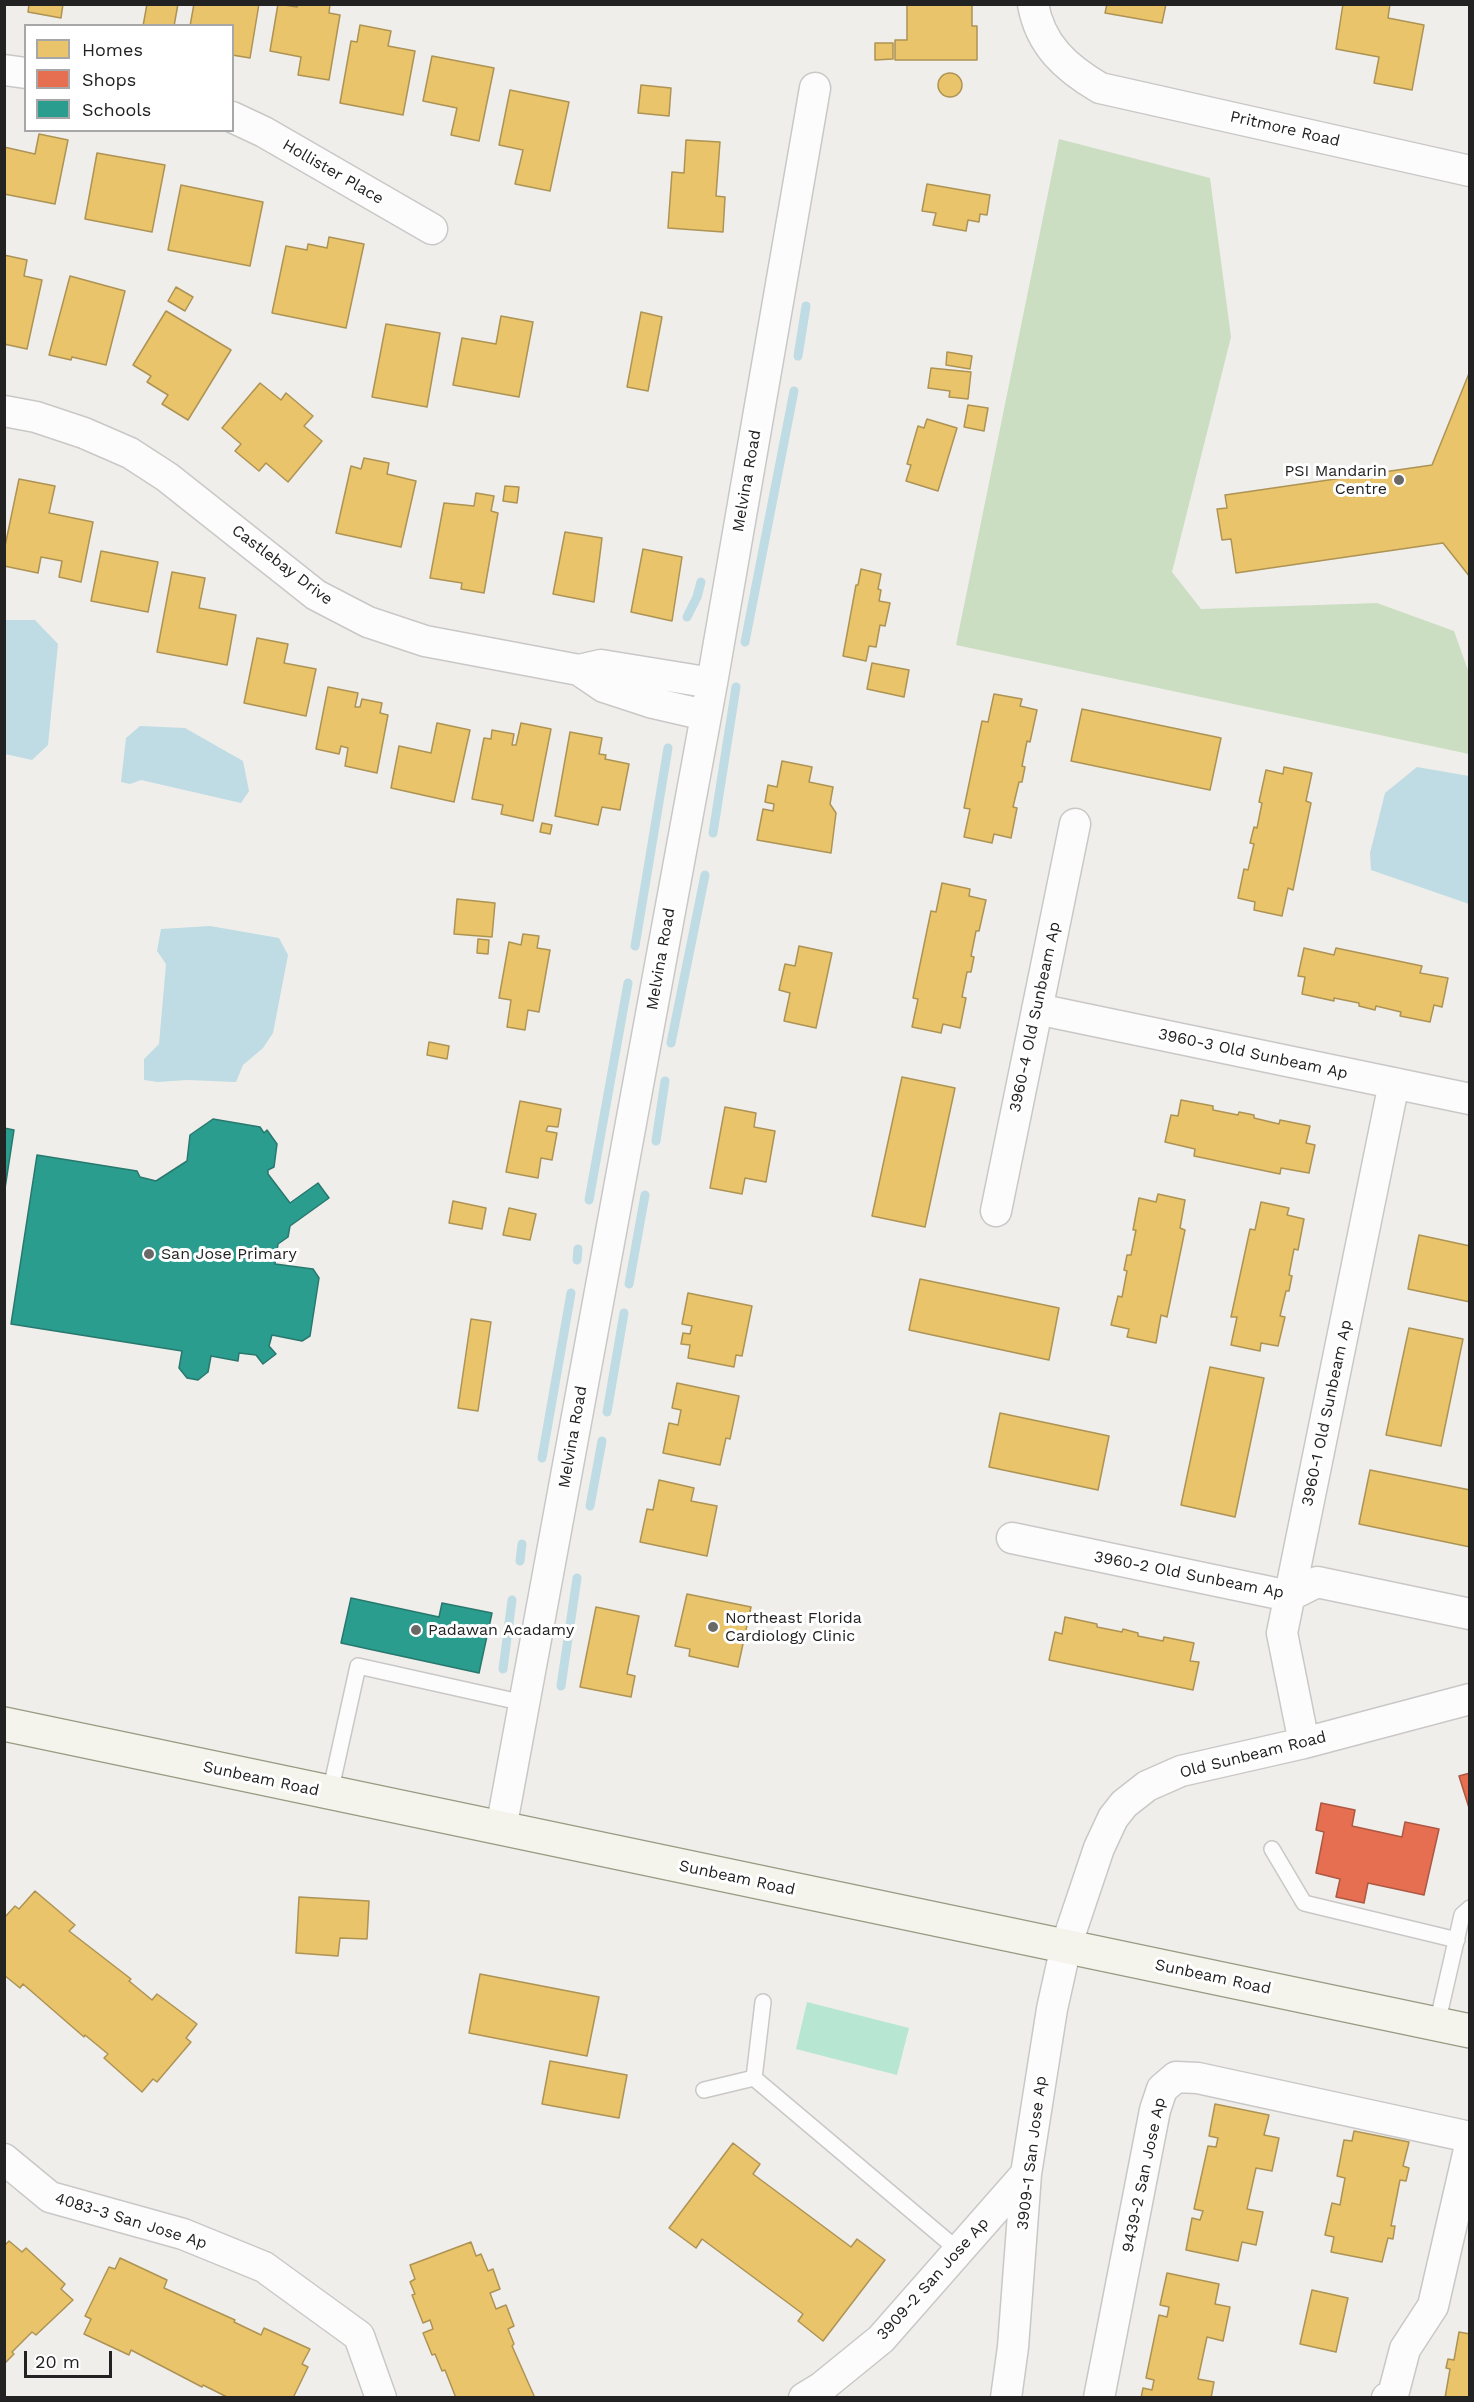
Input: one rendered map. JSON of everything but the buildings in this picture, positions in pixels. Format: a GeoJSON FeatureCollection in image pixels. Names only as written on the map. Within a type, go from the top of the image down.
{"type":"FeatureCollection","features":[{"type":"Feature","properties":{"kind":"street","name":"Pritmore Road"},"geometry":{"type":"LineString","coordinates":[[1033,4],[1035,19],[1050,47],[1073,72],[1100,88],[1470,171]]}},
{"type":"Feature","properties":{"kind":"street"},"geometry":{"type":"LineString","coordinates":[[4,70],[24,73]]}},
{"type":"Feature","properties":{"kind":"street","name":"Melvina Road"},"geometry":{"type":"LineString","coordinates":[[501,1829],[712,683],[815,88]]}},
{"type":"Feature","properties":{"kind":"street","name":"Hollister Place"},"geometry":{"type":"LineString","coordinates":[[234,118],[264,132],[432,229]]}},
{"type":"Feature","properties":{"kind":"street","name":"Castlebay Drive"},"geometry":{"type":"LineString","coordinates":[[4,411],[36,417],[84,433],[130,453],[177,485],[316,595],[368,622],[424,641],[579,670],[604,687],[653,703],[705,715]]}},
{"type":"Feature","properties":{"kind":"street","name":"Castlebay Drive"},"geometry":{"type":"LineString","coordinates":[[579,670],[601,664],[712,683]]}},
{"type":"Feature","properties":{"kind":"street","name":"3960-4 Old Sunbeam Ap"},"geometry":{"type":"LineString","coordinates":[[996,1211],[1075,824]]}},
{"type":"Feature","properties":{"kind":"street","name":"3960-3 Old Sunbeam Ap"},"geometry":{"type":"LineString","coordinates":[[1037,1009],[1470,1099]]}},
{"type":"Feature","properties":{"kind":"street","name":"3960-1 Old Sunbeam Ap"},"geometry":{"type":"LineString","coordinates":[[1304,1743],[1282,1633],[1394,1083]]}},
{"type":"Feature","properties":{"kind":"street","name":"3960-2 Old Sunbeam Ap"},"geometry":{"type":"LineString","coordinates":[[1012,1539],[1289,1596],[1317,1582],[1470,1614]]}},
{"type":"Feature","properties":{"kind":"street","name":"Old Sunbeam Road"},"geometry":{"type":"LineString","coordinates":[[1066,1946],[1099,1848],[1113,1818],[1124,1804],[1148,1786],[1181,1771],[1304,1743],[1470,1699]]}},
{"type":"Feature","properties":{"kind":"street","name":"Sunbeam Road"},"geometry":{"type":"LineString","coordinates":[[4,1724],[1470,2031]]}},
{"type":"Feature","properties":{"kind":"street","name":"3909-1 San Jose Ap"},"geometry":{"type":"LineString","coordinates":[[1006,2397],[1013,2347],[1026,2174],[1052,2009],[1066,1946]]}},
{"type":"Feature","properties":{"kind":"street","name":"9439-2 San Jose Ap"},"geometry":{"type":"LineString","coordinates":[[1099,2397],[1155,2110],[1162,2090],[1176,2077],[1198,2078],[1470,2138]]}},
{"type":"Feature","properties":{"kind":"street"},"geometry":{"type":"LineString","coordinates":[[1387,2397],[1394,2395],[1405,2349],[1433,2306],[1470,2145]]}},
{"type":"Feature","properties":{"kind":"street","name":"4083-3 San Jose Ap"},"geometry":{"type":"LineString","coordinates":[[4,2159],[50,2197],[183,2234],[264,2267],[359,2337],[381,2397]]}},
{"type":"Feature","properties":{"kind":"street","name":"3909-2 San Jose Ap"},"geometry":{"type":"LineString","coordinates":[[804,2397],[822,2387],[881,2339],[1026,2174]]}},
{"type":"Feature","properties":{"kind":"lane"},"geometry":{"type":"LineString","coordinates":[[330,1793],[357,1666],[524,1703]]}},
{"type":"Feature","properties":{"kind":"lane"},"geometry":{"type":"LineString","coordinates":[[1272,1849],[1304,1903],[1456,1940]]}},
{"type":"Feature","properties":{"kind":"lane"},"geometry":{"type":"LineString","coordinates":[[1437,2024],[1462,1915],[1470,1908]]}},
{"type":"Feature","properties":{"kind":"lane"},"geometry":{"type":"LineString","coordinates":[[754,2078],[763,2002]]}},
{"type":"Feature","properties":{"kind":"lane"},"geometry":{"type":"LineString","coordinates":[[704,2090],[754,2078]]}},
{"type":"Feature","properties":{"kind":"lane"},"geometry":{"type":"LineString","coordinates":[[754,2078],[958,2250]]}},
{"type":"Feature","properties":{"kind":"green space"},"geometry":{"type":"Polygon","coordinates":[[[1059,139],[1210,178],[1231,337],[1172,572],[1201,609],[1377,603],[1454,631],[1469,673],[1469,754],[956,645],[1059,139]]]}},
{"type":"Feature","properties":{"kind":"green space"},"geometry":{"type":"Polygon","coordinates":[[[807,2002],[909,2028],[897,2075],[796,2049],[807,2002]]]}},
{"type":"Feature","properties":{"kind":"water"},"geometry":{"type":"Polygon","coordinates":[[[5,620],[35,620],[58,644],[48,745],[32,760],[5,754],[5,620]]]}},
{"type":"Feature","properties":{"kind":"water"},"geometry":{"type":"Polygon","coordinates":[[[140,726],[185,728],[243,761],[249,791],[241,803],[141,780],[130,784],[121,782],[126,738],[140,726]]]}},
{"type":"Feature","properties":{"kind":"water"},"geometry":{"type":"Polygon","coordinates":[[[1417,767],[1469,776],[1469,904],[1371,870],[1370,853],[1385,793],[1417,767]]]}},
{"type":"Feature","properties":{"kind":"water"},"geometry":{"type":"Polygon","coordinates":[[[210,926],[279,938],[288,955],[273,1033],[263,1048],[243,1065],[236,1082],[144,1080],[144,1059],[159,1044],[166,964],[157,951],[161,929],[210,926]]]}},
{"type":"Feature","properties":{"kind":"waterway"},"geometry":{"type":"LineString","coordinates":[[798,356],[806,306]]}},
{"type":"Feature","properties":{"kind":"waterway"},"geometry":{"type":"LineString","coordinates":[[745,642],[794,391]]}},
{"type":"Feature","properties":{"kind":"waterway"},"geometry":{"type":"LineString","coordinates":[[687,617],[697,597],[701,582]]}},
{"type":"Feature","properties":{"kind":"waterway"},"geometry":{"type":"LineString","coordinates":[[713,833],[736,687]]}},
{"type":"Feature","properties":{"kind":"waterway"},"geometry":{"type":"LineString","coordinates":[[635,946],[668,748]]}},
{"type":"Feature","properties":{"kind":"waterway"},"geometry":{"type":"LineString","coordinates":[[671,1043],[705,875]]}},
{"type":"Feature","properties":{"kind":"waterway"},"geometry":{"type":"LineString","coordinates":[[589,1200],[628,983]]}},
{"type":"Feature","properties":{"kind":"waterway"},"geometry":{"type":"LineString","coordinates":[[656,1141],[665,1081]]}},
{"type":"Feature","properties":{"kind":"waterway"},"geometry":{"type":"LineString","coordinates":[[629,1284],[645,1195]]}},
{"type":"Feature","properties":{"kind":"waterway"},"geometry":{"type":"LineString","coordinates":[[577,1260],[578,1249]]}},
{"type":"Feature","properties":{"kind":"waterway"},"geometry":{"type":"LineString","coordinates":[[542,1458],[571,1293]]}},
{"type":"Feature","properties":{"kind":"waterway"},"geometry":{"type":"LineString","coordinates":[[607,1412],[624,1313]]}},
{"type":"Feature","properties":{"kind":"waterway"},"geometry":{"type":"LineString","coordinates":[[590,1506],[602,1441]]}},
{"type":"Feature","properties":{"kind":"waterway"},"geometry":{"type":"LineString","coordinates":[[520,1561],[522,1544]]}},
{"type":"Feature","properties":{"kind":"waterway"},"geometry":{"type":"LineString","coordinates":[[561,1686],[577,1578]]}},
{"type":"Feature","properties":{"kind":"waterway"},"geometry":{"type":"LineString","coordinates":[[503,1669],[512,1600]]}},
{"type":"Feature","properties":{"kind":"place","name":"PSI Mandarin Centre"},"geometry":{"type":"Point","coordinates":[1399,480]}},
{"type":"Feature","properties":{"kind":"place","name":"San Jose Primary"},"geometry":{"type":"Point","coordinates":[149,1254]}},
{"type":"Feature","properties":{"kind":"place","name":"Northeast Florida Cardiology Clinic"},"geometry":{"type":"Point","coordinates":[713,1627]}},
{"type":"Feature","properties":{"kind":"place","name":"Padawan Acadamy"},"geometry":{"type":"Point","coordinates":[416,1630]}}]}
